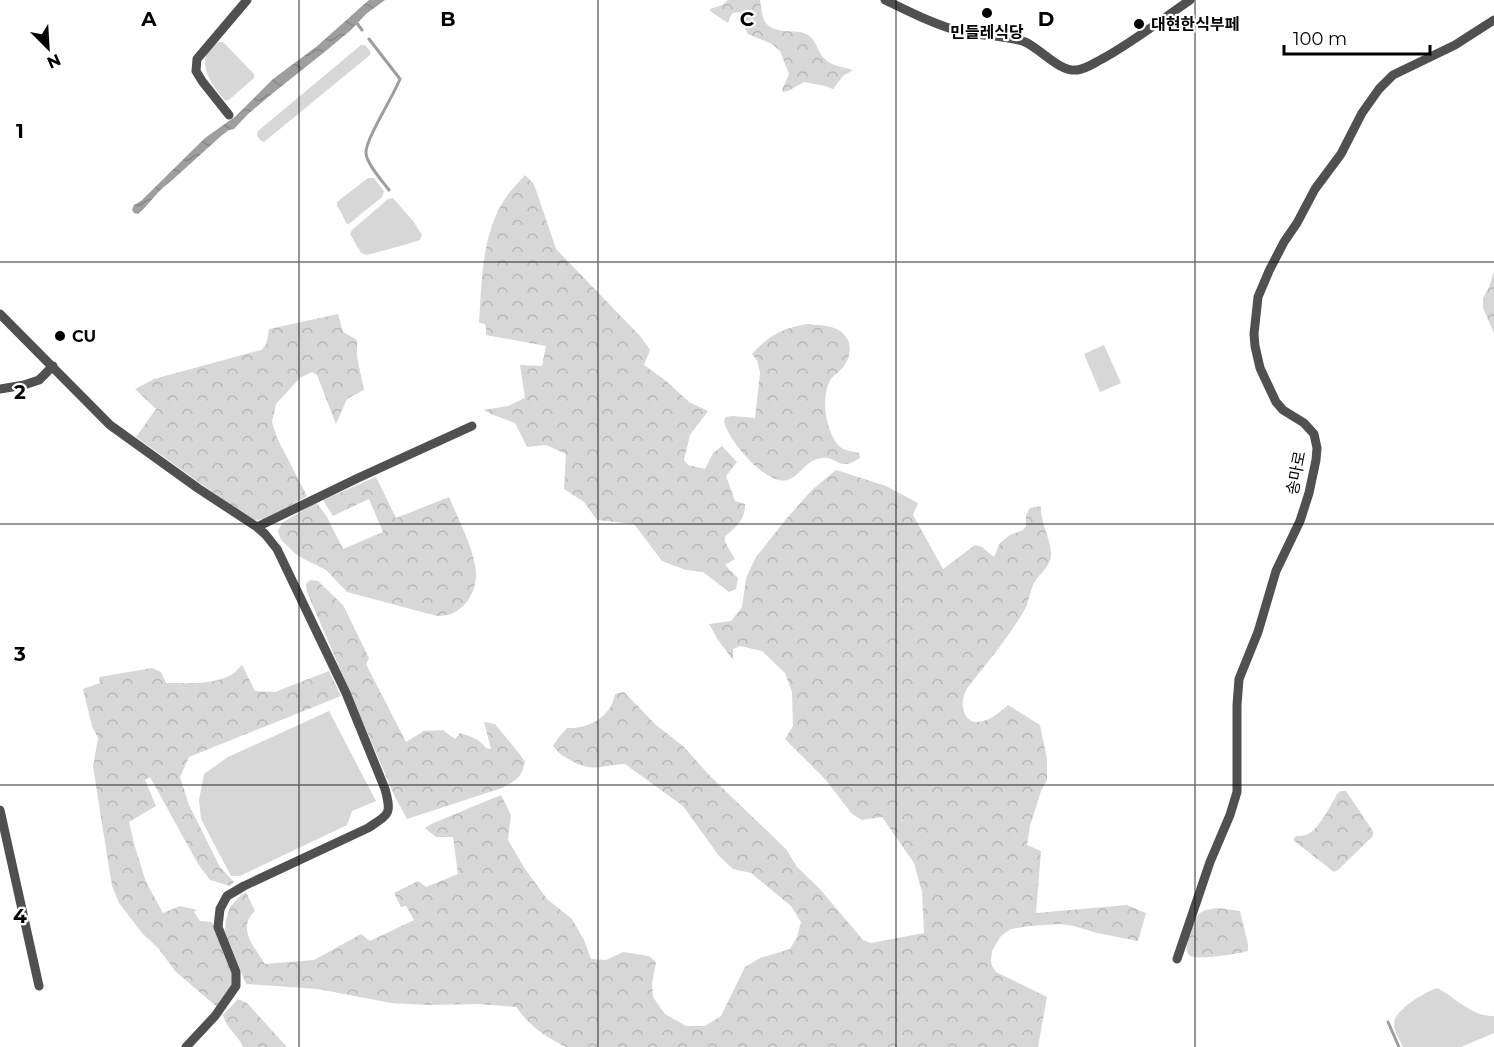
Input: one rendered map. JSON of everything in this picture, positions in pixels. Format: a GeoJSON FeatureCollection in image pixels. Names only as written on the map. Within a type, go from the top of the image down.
{"type":"FeatureCollection","features":[{"type":"Feature","properties":{"kind":"street"},"geometry":{"type":"LineString","coordinates":[[230,115],[196,71],[197,59],[247,0]]}},
{"type":"Feature","properties":{"kind":"street"},"geometry":{"type":"LineString","coordinates":[[885,0],[928,21],[960,31],[1025,42],[1066,69],[1076,70],[1086,68],[1121,49],[1190,0]]}},
{"type":"Feature","properties":{"kind":"street","name":"송마로"},"geometry":{"type":"LineString","coordinates":[[1177,959],[1210,862],[1230,815],[1236,792],[1239,679],[1258,632],[1276,571],[1300,521],[1316,460],[1317,448],[1314,434],[1304,423],[1289,415],[1276,402],[1260,368],[1254,334],[1258,297],[1284,242],[1315,189],[1341,154],[1378,88],[1393,75],[1455,45],[1494,20]]}},
{"type":"Feature","properties":{"kind":"street"},"geometry":{"type":"LineString","coordinates":[[0,314],[110,425],[265,534],[277,549],[346,693],[385,789],[389,806],[385,817],[368,828],[227,896],[220,909],[218,927],[236,972],[236,986],[215,1016],[186,1047]]}},
{"type":"Feature","properties":{"kind":"street"},"geometry":{"type":"LineString","coordinates":[[0,389],[39,380],[53,366]]}},
{"type":"Feature","properties":{"kind":"street"},"geometry":{"type":"LineString","coordinates":[[257,527],[471,426]]}},
{"type":"Feature","properties":{"kind":"street"},"geometry":{"type":"LineString","coordinates":[[0,810],[39,986]]}},
{"type":"Feature","properties":{"kind":"green space"},"geometry":{"type":"Polygon","coordinates":[[[728,0],[760,0],[766,24],[778,30],[810,36],[823,57],[829,62],[853,70],[843,76],[833,89],[804,82],[783,92],[789,74],[780,51],[772,44],[748,34],[745,29],[745,18],[739,12],[733,13],[728,23],[710,11],[728,0]]]}},
{"type":"Feature","properties":{"kind":"green space"},"geometry":{"type":"Polygon","coordinates":[[[219,42],[223,42],[254,74],[254,78],[226,101],[210,79],[205,63],[206,55],[219,42]]]}},
{"type":"Feature","properties":{"kind":"green space"},"geometry":{"type":"Polygon","coordinates":[[[361,45],[365,45],[370,55],[264,142],[260,140],[257,136],[258,131],[361,45]]]}},
{"type":"Feature","properties":{"kind":"green space"},"geometry":{"type":"Polygon","coordinates":[[[525,175],[536,190],[556,249],[641,337],[650,350],[644,365],[689,402],[708,411],[690,435],[684,460],[688,465],[705,469],[713,453],[722,446],[737,462],[726,476],[735,501],[745,504],[745,509],[740,522],[725,536],[725,542],[735,559],[725,565],[738,578],[736,589],[729,592],[703,572],[686,570],[662,561],[634,524],[597,520],[584,502],[564,489],[566,454],[546,445],[527,447],[515,423],[484,410],[508,406],[525,398],[520,365],[542,366],[546,346],[486,335],[485,324],[479,323],[482,275],[491,229],[504,200],[525,175]]]}},
{"type":"Feature","properties":{"kind":"green space"},"geometry":{"type":"Polygon","coordinates":[[[368,178],[374,178],[384,191],[382,197],[348,224],[337,202],[368,178]]]}},
{"type":"Feature","properties":{"kind":"green space"},"geometry":{"type":"Polygon","coordinates":[[[393,198],[422,235],[420,240],[367,255],[361,253],[350,234],[352,230],[388,199],[393,198]]]}},
{"type":"Feature","properties":{"kind":"green space"},"geometry":{"type":"Polygon","coordinates":[[[1494,271],[1494,333],[1483,308],[1483,298],[1494,271]]]}},
{"type":"Feature","properties":{"kind":"green space"},"geometry":{"type":"Polygon","coordinates":[[[338,314],[343,332],[357,340],[357,357],[364,390],[347,399],[336,424],[317,375],[312,372],[300,378],[276,404],[272,422],[277,438],[307,496],[267,519],[255,520],[240,512],[136,437],[156,409],[135,389],[154,379],[261,350],[266,345],[269,329],[338,314]]]}},
{"type":"Feature","properties":{"kind":"green space"},"geometry":{"type":"Polygon","coordinates":[[[807,324],[834,328],[844,334],[849,344],[847,361],[830,380],[825,406],[830,432],[838,445],[845,450],[859,453],[860,458],[847,464],[827,458],[816,459],[792,478],[778,480],[769,476],[749,460],[732,439],[724,421],[726,417],[733,416],[755,418],[760,373],[757,360],[752,354],[776,334],[807,324]]]}},
{"type":"Feature","properties":{"kind":"green space"},"geometry":{"type":"Polygon","coordinates":[[[1104,345],[1121,383],[1100,392],[1084,354],[1104,345]]]}},
{"type":"Feature","properties":{"kind":"green space"},"geometry":{"type":"Polygon","coordinates":[[[836,470],[886,486],[918,503],[913,515],[943,569],[975,545],[982,547],[994,557],[1000,543],[1026,526],[1026,515],[1030,508],[1041,506],[1042,519],[1051,550],[1050,560],[1034,583],[1019,619],[964,694],[963,709],[970,720],[978,722],[991,718],[1008,705],[1040,725],[1047,759],[1047,780],[1041,791],[1030,826],[1027,845],[1041,851],[1036,913],[1127,905],[1146,913],[1138,941],[1060,924],[1011,929],[1001,936],[992,951],[991,961],[996,972],[1047,997],[1038,1047],[566,1047],[538,1030],[516,1007],[391,1003],[318,989],[246,984],[225,932],[230,907],[239,897],[246,892],[255,911],[247,924],[247,931],[252,945],[265,964],[314,960],[361,934],[370,941],[414,920],[406,906],[401,907],[394,893],[418,881],[426,887],[458,874],[453,837],[436,837],[425,828],[501,795],[511,815],[508,840],[525,869],[547,899],[572,919],[584,940],[591,959],[606,960],[623,952],[649,956],[656,962],[652,984],[653,997],[665,1014],[686,1026],[705,1026],[721,1016],[745,967],[760,958],[790,949],[797,937],[801,922],[791,906],[751,873],[733,869],[719,856],[683,806],[625,764],[586,767],[566,758],[553,746],[567,728],[591,724],[598,720],[609,709],[615,694],[624,692],[656,725],[683,746],[711,777],[786,849],[797,867],[819,888],[863,940],[871,943],[924,933],[922,892],[914,863],[882,817],[862,820],[852,814],[825,779],[785,739],[793,726],[792,692],[785,673],[762,651],[740,646],[733,649],[733,660],[709,624],[731,621],[742,607],[746,578],[756,557],[812,490],[836,470]]]}},
{"type":"Feature","properties":{"kind":"green space"},"geometry":{"type":"Polygon","coordinates":[[[376,477],[396,518],[449,497],[469,544],[476,572],[473,591],[466,603],[457,611],[437,616],[347,592],[326,570],[298,556],[281,540],[278,531],[282,523],[316,502],[327,517],[343,549],[383,532],[369,499],[333,516],[323,500],[376,477]]]}},
{"type":"Feature","properties":{"kind":"green space"},"geometry":{"type":"Polygon","coordinates":[[[310,580],[318,581],[343,605],[369,658],[366,664],[406,742],[424,731],[443,730],[455,739],[460,733],[491,749],[484,722],[495,724],[525,762],[517,778],[502,788],[407,819],[395,797],[307,592],[306,584],[310,580]]]}},
{"type":"Feature","properties":{"kind":"green space"},"geometry":{"type":"Polygon","coordinates":[[[242,665],[255,691],[275,692],[329,671],[341,696],[189,757],[180,777],[189,805],[220,867],[234,882],[230,886],[210,880],[198,864],[150,777],[145,780],[156,806],[129,822],[146,882],[163,913],[180,906],[197,910],[194,912],[200,921],[212,922],[231,966],[234,985],[217,1007],[175,971],[119,903],[112,886],[93,767],[98,738],[92,726],[83,689],[100,683],[99,677],[152,668],[161,672],[166,683],[208,682],[231,675],[242,665]]]}},
{"type":"Feature","properties":{"kind":"green space"},"geometry":{"type":"Polygon","coordinates":[[[329,711],[376,801],[352,811],[347,825],[240,876],[231,876],[201,819],[199,800],[204,774],[228,757],[329,711]]]}},
{"type":"Feature","properties":{"kind":"green space"},"geometry":{"type":"Polygon","coordinates":[[[1341,791],[1346,791],[1373,831],[1373,836],[1334,872],[1293,840],[1296,836],[1311,833],[1341,791]]]}},
{"type":"Feature","properties":{"kind":"green space"},"geometry":{"type":"Polygon","coordinates":[[[1218,908],[1240,911],[1248,951],[1209,957],[1190,956],[1187,941],[1194,921],[1202,912],[1218,908]]]}},
{"type":"Feature","properties":{"kind":"green space"},"geometry":{"type":"Polygon","coordinates":[[[1437,988],[1471,1010],[1494,1016],[1494,1033],[1461,1047],[1403,1047],[1395,1030],[1395,1019],[1411,1002],[1437,988]]]}},
{"type":"Feature","properties":{"kind":"green space"},"geometry":{"type":"Polygon","coordinates":[[[238,999],[247,1003],[287,1047],[243,1047],[223,1015],[238,999]]]}},
{"type":"Feature","properties":{"kind":"water"},"geometry":{"type":"Polygon","coordinates":[[[369,0],[385,0],[248,114],[234,129],[221,136],[138,214],[134,213],[132,210],[134,205],[141,201],[205,138],[236,116],[273,79],[316,47],[369,0]]]}},
{"type":"Feature","properties":{"kind":"waterway"},"geometry":{"type":"LineString","coordinates":[[356,22],[362,30]]}},
{"type":"Feature","properties":{"kind":"waterway"},"geometry":{"type":"LineString","coordinates":[[369,39],[400,79],[370,138],[366,153],[372,167],[389,190]]}},
{"type":"Feature","properties":{"kind":"waterway"},"geometry":{"type":"LineString","coordinates":[[1388,1022],[1399,1047]]}},
{"type":"Feature","properties":{"kind":"place","name":"민들레식당"},"geometry":{"type":"Point","coordinates":[987,13]}},
{"type":"Feature","properties":{"kind":"place","name":"대현한식부페"},"geometry":{"type":"Point","coordinates":[1139,24]}},
{"type":"Feature","properties":{"kind":"place","name":"CU"},"geometry":{"type":"Point","coordinates":[60,336]}}]}
